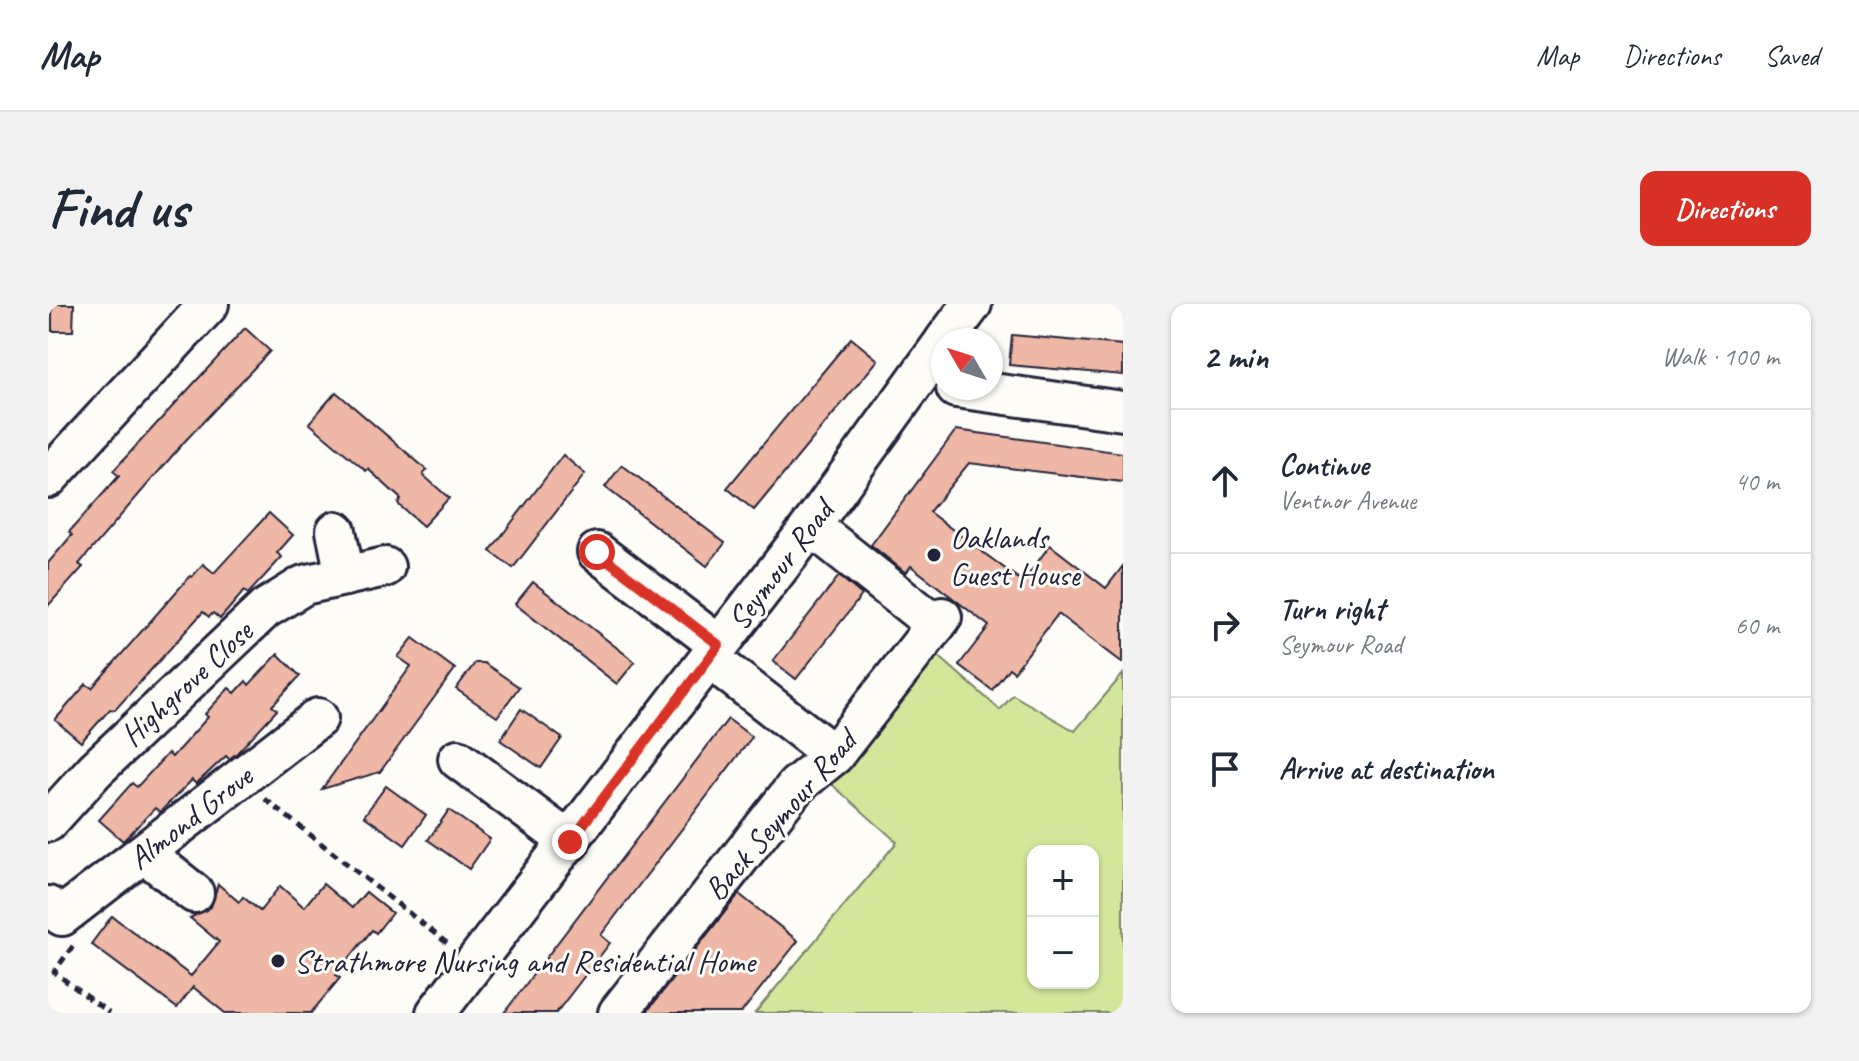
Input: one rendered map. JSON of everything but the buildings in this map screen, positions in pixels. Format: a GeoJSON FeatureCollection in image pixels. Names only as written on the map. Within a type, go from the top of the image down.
{"type":"FeatureCollection","features":[{"type":"Feature","properties":{"kind":"street"},"geometry":{"type":"LineString","coordinates":[[48,478],[209,304]]}},
{"type":"Feature","properties":{"kind":"street","name":"Seymour Road"},"geometry":{"type":"LineString","coordinates":[[957,328],[972,304]]}},
{"type":"Feature","properties":{"kind":"street","name":"Seymour Road"},"geometry":{"type":"LineString","coordinates":[[436,1013],[931,368]]}},
{"type":"Feature","properties":{"kind":"street"},"geometry":{"type":"LineString","coordinates":[[1003,394],[1123,411]]}},
{"type":"Feature","properties":{"kind":"street","name":"Back Seymour Road"},"geometry":{"type":"LineString","coordinates":[[618,1013],[796,786],[834,755],[939,621],[811,526]]}},
{"type":"Feature","properties":{"kind":"street"},"geometry":{"type":"LineString","coordinates":[[336,531],[345,576]]}},
{"type":"Feature","properties":{"kind":"street"},"geometry":{"type":"LineString","coordinates":[[597,552],[834,755]]}},
{"type":"Feature","properties":{"kind":"street","name":"Highgrove Close"},"geometry":{"type":"LineString","coordinates":[[48,822],[95,770],[265,609],[304,585],[385,567]]}},
{"type":"Feature","properties":{"kind":"street","name":"Almond Grove"},"geometry":{"type":"LineString","coordinates":[[55,911],[144,853],[318,718]]}},
{"type":"Feature","properties":{"kind":"street"},"geometry":{"type":"LineString","coordinates":[[458,759],[570,842]]}},
{"type":"Feature","properties":{"kind":"street"},"geometry":{"type":"LineString","coordinates":[[144,853],[194,893]]}},
{"type":"Feature","properties":{"kind":"path"},"geometry":{"type":"LineString","coordinates":[[240,779],[474,964]]}},
{"type":"Feature","properties":{"kind":"path"},"geometry":{"type":"LineString","coordinates":[[55,911],[74,944],[54,972],[109,1013]]}},
{"type":"Feature","properties":{"kind":"green space"},"geometry":{"type":"Polygon","coordinates":[[[933,651],[1000,710],[1013,695],[1075,731],[1123,674],[1123,1013],[755,1013],[897,842],[829,782],[933,651]]]}},
{"type":"Feature","properties":{"kind":"place","name":"Oaklands Guest House"},"geometry":{"type":"Point","coordinates":[934,555]}},
{"type":"Feature","properties":{"kind":"place","name":"Strathmore Nursing and Residential Home"},"geometry":{"type":"Point","coordinates":[278,961]}},
{"type":"Feature","properties":{"kind":"route"},"geometry":{"type":"LineString","coordinates":[[570,842],[719,645],[597,552]]}}]}
